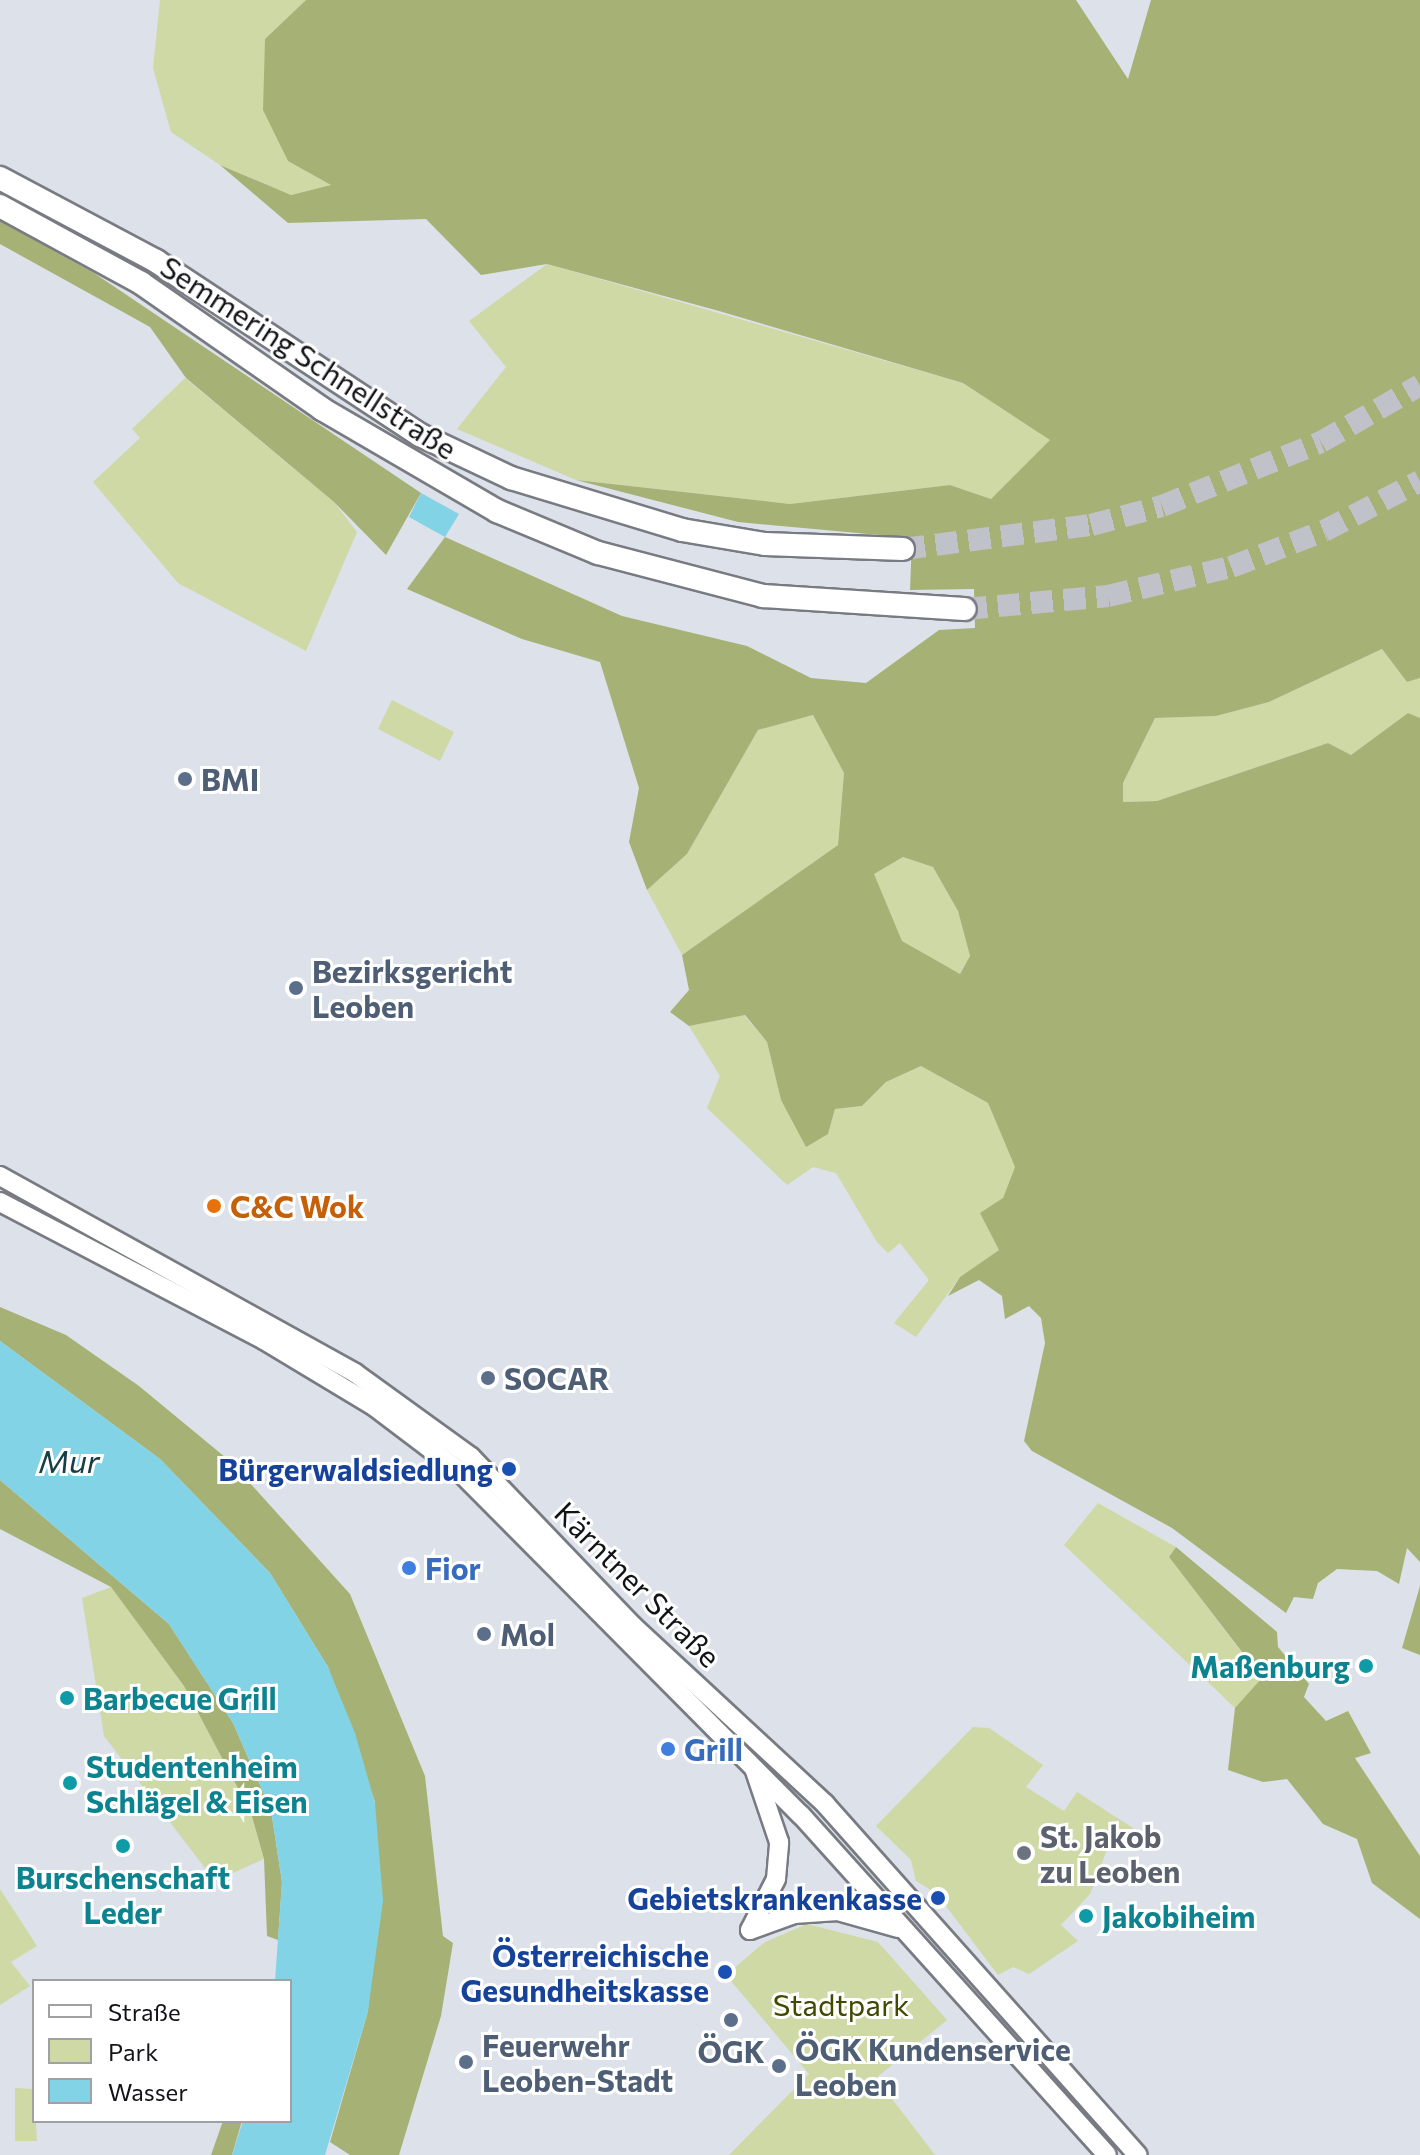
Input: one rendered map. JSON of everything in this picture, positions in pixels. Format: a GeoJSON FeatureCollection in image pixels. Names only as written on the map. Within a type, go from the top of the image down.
{"type":"FeatureCollection","features":[{"type":"Feature","properties":{"kind":"highway","name":"Semmering Schnellstraße"},"geometry":{"type":"LineString","coordinates":[[0,178],[55,203],[156,261],[339,387],[511,478],[682,530],[765,544],[903,549]]}},
{"type":"Feature","properties":{"kind":"highway","name":"Semmering Schnellstraße"},"geometry":{"type":"LineString","coordinates":[[9,210],[43,226],[141,283],[405,462],[583,547],[763,596],[965,609]]}},
{"type":"Feature","properties":{"kind":"main road","name":"Kärntner Straße"},"geometry":{"type":"LineString","coordinates":[[0,1176],[343,1366],[471,1457],[633,1626],[825,1804],[1138,2155]]}},
{"type":"Feature","properties":{"kind":"main road","name":"Kärntner Straße"},"geometry":{"type":"LineString","coordinates":[[0,1202],[264,1340],[423,1442],[497,1505],[642,1662],[753,1765],[1107,2155]]}},
{"type":"Feature","properties":{"kind":"main road"},"geometry":{"type":"LineString","coordinates":[[753,1765],[779,1842],[776,1879],[750,1930],[794,1914],[838,1911],[898,1928]]}},
{"type":"Feature","properties":{"kind":"green space"},"geometry":{"type":"Polygon","coordinates":[[[160,0],[306,0],[265,39],[332,185],[291,195],[220,165],[171,132],[153,68],[160,0]]]}},
{"type":"Feature","properties":{"kind":"green space"},"geometry":{"type":"Polygon","coordinates":[[[306,0],[1076,0],[1128,79],[1151,0],[1420,0],[1420,678],[1407,682],[1382,649],[1269,702],[1216,716],[1155,718],[1123,783],[1123,802],[1157,801],[1328,743],[1351,755],[1408,713],[1420,718],[1420,1562],[1407,1548],[1399,1584],[1377,1571],[1337,1569],[1318,1583],[1313,1599],[1294,1597],[1286,1613],[1172,1528],[1032,1451],[1024,1441],[1045,1343],[1041,1318],[1029,1306],[1005,1319],[1002,1296],[979,1280],[948,1296],[960,1277],[999,1250],[980,1213],[1003,1198],[1015,1167],[988,1103],[921,1066],[886,1082],[862,1106],[835,1109],[828,1134],[806,1147],[781,1100],[767,1042],[745,1015],[689,1026],[670,1012],[689,990],[682,955],[838,845],[844,773],[813,715],[758,730],[687,854],[647,890],[629,842],[639,788],[600,662],[522,639],[407,589],[445,537],[622,616],[747,646],[811,678],[866,683],[939,630],[975,628],[974,589],[910,590],[912,538],[738,522],[576,480],[790,504],[950,485],[991,499],[1050,440],[963,383],[719,311],[547,264],[481,275],[426,219],[288,223],[220,165],[291,195],[331,185],[288,161],[263,110],[265,39],[306,0]],[[903,857],[874,874],[902,941],[960,974],[970,956],[958,911],[933,867],[903,857]]]}},
{"type":"Feature","properties":{"kind":"green space"},"geometry":{"type":"Polygon","coordinates":[[[0,221],[94,273],[421,493],[386,555],[334,502],[186,378],[150,327],[0,244],[0,221]]]}},
{"type":"Feature","properties":{"kind":"green space"},"geometry":{"type":"Polygon","coordinates":[[[547,264],[963,383],[1051,440],[991,499],[950,485],[790,504],[576,480],[457,429],[506,367],[469,321],[547,264]]]}},
{"type":"Feature","properties":{"kind":"green space"},"geometry":{"type":"Polygon","coordinates":[[[185,378],[334,502],[357,532],[306,651],[178,583],[93,482],[140,438],[132,429],[185,378]]]}},
{"type":"Feature","properties":{"kind":"green space"},"geometry":{"type":"Polygon","coordinates":[[[1382,649],[1407,682],[1420,678],[1420,718],[1408,713],[1351,755],[1328,743],[1157,801],[1123,802],[1123,783],[1155,718],[1216,716],[1269,702],[1382,649]]]}},
{"type":"Feature","properties":{"kind":"green space"},"geometry":{"type":"Polygon","coordinates":[[[392,700],[454,732],[440,761],[378,729],[392,700]]]}},
{"type":"Feature","properties":{"kind":"green space"},"geometry":{"type":"Polygon","coordinates":[[[813,715],[844,773],[838,845],[682,955],[647,890],[687,854],[758,730],[813,715]]]}},
{"type":"Feature","properties":{"kind":"green space"},"geometry":{"type":"Polygon","coordinates":[[[903,857],[933,867],[958,911],[970,956],[959,975],[902,941],[873,874],[903,857]]]}},
{"type":"Feature","properties":{"kind":"green space"},"geometry":{"type":"Polygon","coordinates":[[[744,1015],[767,1042],[781,1100],[828,1134],[835,1109],[862,1106],[886,1082],[921,1066],[988,1103],[1015,1167],[1003,1198],[999,1250],[960,1277],[916,1337],[894,1323],[929,1280],[900,1243],[888,1253],[877,1242],[836,1173],[813,1167],[787,1185],[707,1108],[720,1076],[689,1026],[744,1015]]]}},
{"type":"Feature","properties":{"kind":"green space"},"geometry":{"type":"Polygon","coordinates":[[[0,1307],[66,1335],[139,1386],[231,1462],[350,1594],[425,1776],[443,1936],[453,1943],[441,2016],[399,2155],[350,2155],[330,2142],[368,2011],[375,1802],[328,1667],[270,1573],[160,1459],[0,1341],[0,1307]]]}},
{"type":"Feature","properties":{"kind":"green space"},"geometry":{"type":"Polygon","coordinates":[[[0,1480],[169,1624],[233,1723],[271,1810],[282,1882],[278,1940],[267,1936],[264,1859],[251,1813],[184,1686],[111,1587],[0,1529],[0,1480]]]}},
{"type":"Feature","properties":{"kind":"green space"},"geometry":{"type":"Polygon","coordinates":[[[1098,1503],[1176,1547],[1169,1557],[1262,1679],[1246,1702],[1235,1708],[1064,1545],[1098,1503]]]}},
{"type":"Feature","properties":{"kind":"green space"},"geometry":{"type":"Polygon","coordinates":[[[1176,1547],[1277,1632],[1278,1647],[1309,1684],[1304,1697],[1326,1721],[1348,1711],[1371,1753],[1355,1758],[1420,1856],[1420,1919],[1372,1883],[1357,1839],[1323,1824],[1287,1779],[1263,1782],[1228,1770],[1235,1708],[1262,1678],[1169,1557],[1176,1547]]]}},
{"type":"Feature","properties":{"kind":"green space"},"geometry":{"type":"Polygon","coordinates":[[[1420,1586],[1420,1655],[1402,1648],[1420,1586]]]}},
{"type":"Feature","properties":{"kind":"green space"},"geometry":{"type":"Polygon","coordinates":[[[111,1587],[184,1686],[251,1813],[264,1859],[215,1881],[104,1736],[82,1598],[111,1587]]]}},
{"type":"Feature","properties":{"kind":"green space"},"geometry":{"type":"Polygon","coordinates":[[[973,1727],[989,1728],[1043,1765],[1026,1787],[1064,1811],[1077,1792],[1133,1828],[1131,1841],[1113,1834],[1090,1894],[1061,1925],[1078,1941],[1029,1974],[1013,1967],[998,1975],[936,1893],[916,1881],[911,1860],[876,1826],[973,1727]]]}},
{"type":"Feature","properties":{"kind":"green space"},"geometry":{"type":"Polygon","coordinates":[[[0,1889],[37,1946],[11,1962],[30,1986],[0,2005],[0,1889]]]}},
{"type":"Feature","properties":{"kind":"green space","name":"Stadtpark"},"geometry":{"type":"Polygon","coordinates":[[[807,1924],[878,1942],[947,2020],[876,2078],[935,2155],[729,2155],[809,2074],[726,1975],[765,1942],[807,1924]]]}},
{"type":"Feature","properties":{"kind":"green space"},"geometry":{"type":"Polygon","coordinates":[[[15,2088],[32,2089],[32,2123],[36,2123],[37,2141],[15,2141],[15,2088]]]}},
{"type":"Feature","properties":{"kind":"green space"},"geometry":{"type":"Polygon","coordinates":[[[222,2123],[241,2123],[232,2155],[211,2155],[222,2123]]]}},
{"type":"Feature","properties":{"kind":"water"},"geometry":{"type":"Polygon","coordinates":[[[421,493],[459,514],[445,537],[409,517],[421,493]]]}},
{"type":"Feature","properties":{"kind":"water","name":"Mur"},"geometry":{"type":"Polygon","coordinates":[[[0,1341],[160,1459],[270,1573],[328,1667],[355,1733],[375,1803],[383,1901],[368,2011],[325,2155],[232,2155],[242,2123],[292,2123],[292,1979],[275,1979],[282,1882],[271,1810],[233,1723],[169,1624],[0,1480],[0,1341]]]}},
{"type":"Feature","properties":{"kind":"tunnel"},"geometry":{"type":"LineString","coordinates":[[903,549],[1091,525],[1162,506],[1321,442],[1420,385]]}},
{"type":"Feature","properties":{"kind":"tunnel"},"geometry":{"type":"LineString","coordinates":[[965,609],[1108,596],[1231,567],[1324,531],[1420,481]]}},
{"type":"Feature","properties":{"kind":"place","name":"BMI"},"geometry":{"type":"Point","coordinates":[185,779]}},
{"type":"Feature","properties":{"kind":"place","name":"Bezirksgericht Leoben"},"geometry":{"type":"Point","coordinates":[296,988]}},
{"type":"Feature","properties":{"kind":"place","name":"C&C Wok"},"geometry":{"type":"Point","coordinates":[214,1206]}},
{"type":"Feature","properties":{"kind":"place","name":"SOCAR"},"geometry":{"type":"Point","coordinates":[488,1378]}},
{"type":"Feature","properties":{"kind":"place","name":"Bürgerwaldsiedlung"},"geometry":{"type":"Point","coordinates":[509,1469]}},
{"type":"Feature","properties":{"kind":"place","name":"Fior"},"geometry":{"type":"Point","coordinates":[409,1568]}},
{"type":"Feature","properties":{"kind":"place","name":"Mol"},"geometry":{"type":"Point","coordinates":[484,1634]}},
{"type":"Feature","properties":{"kind":"place","name":"Maßenburg"},"geometry":{"type":"Point","coordinates":[1366,1666]}},
{"type":"Feature","properties":{"kind":"place","name":"Barbecue Grill"},"geometry":{"type":"Point","coordinates":[67,1698]}},
{"type":"Feature","properties":{"kind":"place","name":"Grill"},"geometry":{"type":"Point","coordinates":[668,1749]}},
{"type":"Feature","properties":{"kind":"place","name":"Studentenheim Schlägel & Eisen"},"geometry":{"type":"Point","coordinates":[70,1783]}},
{"type":"Feature","properties":{"kind":"place","name":"Burschenschaft Leder"},"geometry":{"type":"Point","coordinates":[123,1846]}},
{"type":"Feature","properties":{"kind":"place","name":"St. Jakob zu Leoben"},"geometry":{"type":"Point","coordinates":[1024,1853]}},
{"type":"Feature","properties":{"kind":"place","name":"Gebietskrankenkasse"},"geometry":{"type":"Point","coordinates":[938,1898]}},
{"type":"Feature","properties":{"kind":"place","name":"Jakobiheim"},"geometry":{"type":"Point","coordinates":[1086,1916]}},
{"type":"Feature","properties":{"kind":"place","name":"Österreichische Gesundheitskasse"},"geometry":{"type":"Point","coordinates":[725,1972]}},
{"type":"Feature","properties":{"kind":"place","name":"ÖGK"},"geometry":{"type":"Point","coordinates":[731,2020]}},
{"type":"Feature","properties":{"kind":"place","name":"Feuerwehr Leoben-Stadt"},"geometry":{"type":"Point","coordinates":[466,2062]}},
{"type":"Feature","properties":{"kind":"place","name":"ÖGK Kundenservice Leoben"},"geometry":{"type":"Point","coordinates":[779,2066]}}]}
